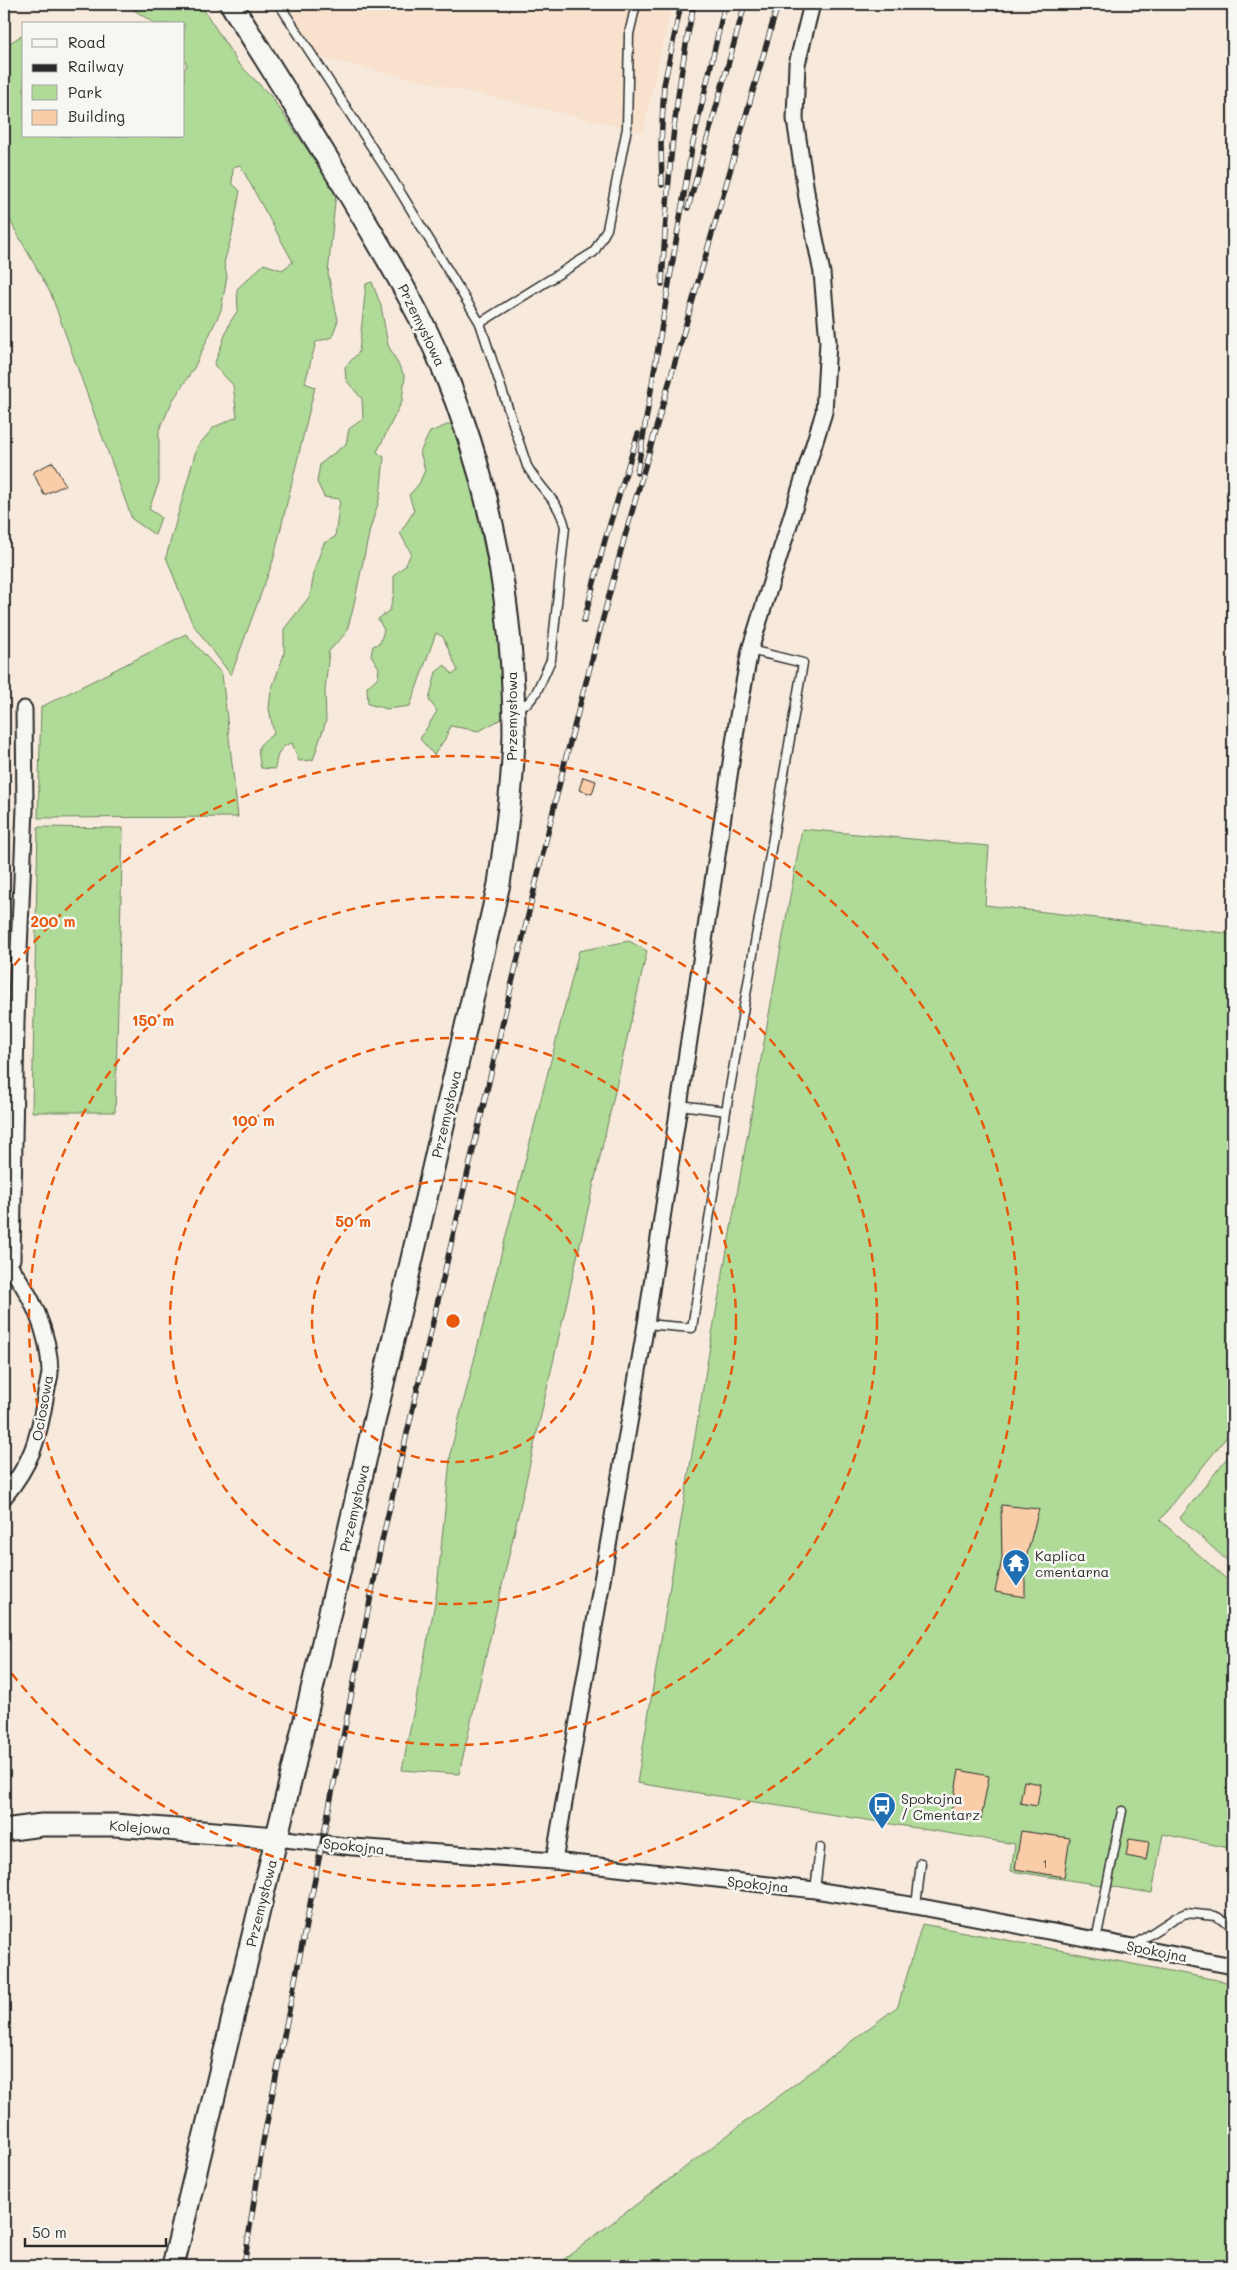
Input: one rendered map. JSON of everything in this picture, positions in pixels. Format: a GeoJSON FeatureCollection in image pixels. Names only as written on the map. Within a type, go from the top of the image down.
{"type":"FeatureCollection","features":[{"type":"Feature","properties":{"kind":"street","name":"Przemysłowa"},"geometry":{"type":"LineString","coordinates":[[173,2266],[277,1838],[499,884],[510,808],[513,708],[509,631],[494,527],[470,441],[442,366],[409,296],[231,4]]}},
{"type":"Feature","properties":{"kind":"street"},"geometry":{"type":"LineString","coordinates":[[554,1861],[646,1324],[739,710],[750,650],[824,412],[828,342],[822,273],[807,198],[796,119],[797,64],[812,4]]}},
{"type":"Feature","properties":{"kind":"street"},"geometry":{"type":"LineString","coordinates":[[5,1262],[12,1259],[16,1021],[25,808],[24,709]]}},
{"type":"Feature","properties":{"kind":"street","name":"Ociosowa"},"geometry":{"type":"LineString","coordinates":[[4,1497],[28,1461],[36,1444],[50,1373],[45,1337],[27,1292],[5,1262]]}},
{"type":"Feature","properties":{"kind":"street","name":"Kolejowa"},"geometry":{"type":"LineString","coordinates":[[4,1830],[42,1825],[115,1825],[277,1838]]}},
{"type":"Feature","properties":{"kind":"street","name":"Spokojna"},"geometry":{"type":"LineString","coordinates":[[277,1838],[353,1847],[554,1861],[815,1890],[916,1906],[1233,1966]]}},
{"type":"Feature","properties":{"kind":"lane"},"geometry":{"type":"LineString","coordinates":[[279,4],[388,172],[480,323],[527,466],[533,478],[552,497],[562,512],[565,527],[551,660],[536,693],[528,703],[513,708]]}},
{"type":"Feature","properties":{"kind":"lane"},"geometry":{"type":"LineString","coordinates":[[480,323],[594,252],[607,230],[627,128],[629,34],[636,4]]}},
{"type":"Feature","properties":{"kind":"lane"},"geometry":{"type":"LineString","coordinates":[[646,1324],[692,1328],[726,1111],[803,663],[750,650]]}},
{"type":"Feature","properties":{"kind":"lane"},"geometry":{"type":"LineString","coordinates":[[680,1105],[726,1111]]}},
{"type":"Feature","properties":{"kind":"lane"},"geometry":{"type":"LineString","coordinates":[[1096,1940],[1122,1811]]}},
{"type":"Feature","properties":{"kind":"lane"},"geometry":{"type":"LineString","coordinates":[[815,1890],[820,1848]]}},
{"type":"Feature","properties":{"kind":"lane"},"geometry":{"type":"LineString","coordinates":[[916,1906],[921,1863]]}},
{"type":"Feature","properties":{"kind":"lane"},"geometry":{"type":"LineString","coordinates":[[1132,1946],[1175,1918],[1186,1914],[1215,1916],[1227,1922],[1233,1929]]}},
{"type":"Feature","properties":{"kind":"shaded area"},"geometry":{"type":"Polygon","coordinates":[[[286,4],[672,4],[643,132],[321,58],[286,4]]]}},
{"type":"Feature","properties":{"kind":"green space"},"geometry":{"type":"Polygon","coordinates":[[[125,4],[200,4],[238,63],[271,96],[336,192],[328,274],[338,320],[332,337],[316,342],[305,383],[315,387],[273,561],[231,675],[192,623],[166,557],[197,447],[214,427],[237,417],[233,385],[214,365],[230,322],[238,310],[237,289],[264,264],[282,270],[293,262],[240,165],[233,167],[232,183],[240,191],[232,234],[224,263],[227,276],[221,310],[194,368],[173,400],[159,430],[159,482],[149,509],[161,517],[155,535],[132,519],[51,294],[4,210],[4,43],[8,44],[22,36],[22,138],[185,138],[185,69],[187,65],[185,61],[185,22],[152,22],[125,4]]]}},
{"type":"Feature","properties":{"kind":"green space"},"geometry":{"type":"Polygon","coordinates":[[[372,282],[381,306],[388,345],[405,377],[402,401],[377,452],[384,457],[380,497],[370,529],[346,633],[329,651],[325,691],[326,721],[313,760],[299,761],[292,743],[281,750],[275,769],[261,768],[259,747],[274,734],[269,708],[271,691],[284,654],[284,629],[310,596],[315,567],[324,543],[335,537],[340,499],[324,497],[317,482],[320,464],[346,444],[349,429],[363,419],[362,399],[346,380],[345,367],[359,352],[366,284],[372,282]]]}},
{"type":"Feature","properties":{"kind":"green space"},"geometry":{"type":"Polygon","coordinates":[[[452,423],[467,464],[496,606],[505,717],[479,731],[450,726],[445,739],[434,755],[420,739],[437,711],[429,700],[436,672],[445,665],[452,674],[458,671],[443,637],[436,633],[410,706],[387,709],[368,704],[367,687],[378,677],[379,668],[371,655],[373,646],[380,643],[384,630],[378,619],[390,610],[394,593],[394,575],[406,565],[411,553],[400,533],[414,511],[409,495],[419,484],[425,470],[420,452],[430,432],[452,423]]]}},
{"type":"Feature","properties":{"kind":"green space"},"geometry":{"type":"Polygon","coordinates":[[[186,634],[222,674],[238,817],[38,818],[41,707],[186,634]]]}},
{"type":"Feature","properties":{"kind":"green space"},"geometry":{"type":"Polygon","coordinates":[[[38,827],[123,828],[115,1112],[32,1112],[38,827]]]}},
{"type":"Feature","properties":{"kind":"green space"},"geometry":{"type":"Polygon","coordinates":[[[802,829],[989,846],[985,905],[1233,934],[1233,1429],[1160,1520],[1233,1585],[1233,1849],[1163,1834],[1152,1893],[1011,1871],[1015,1844],[637,1783],[711,1340],[802,829]]]}},
{"type":"Feature","properties":{"kind":"green space"},"geometry":{"type":"Polygon","coordinates":[[[629,941],[647,951],[459,1774],[402,1770],[436,1598],[451,1450],[579,951],[629,941]]]}},
{"type":"Feature","properties":{"kind":"green space"},"geometry":{"type":"Polygon","coordinates":[[[1233,1450],[1233,1566],[1180,1518],[1233,1450]]]}},
{"type":"Feature","properties":{"kind":"green space"},"geometry":{"type":"Polygon","coordinates":[[[922,1924],[1233,1983],[1233,2266],[555,2266],[898,2006],[922,1924]]]}},
{"type":"Feature","properties":{"kind":"building"},"geometry":{"type":"Polygon","coordinates":[[[53,462],[65,485],[44,495],[33,472],[53,462]]]}},
{"type":"Feature","properties":{"kind":"building"},"geometry":{"type":"Polygon","coordinates":[[[583,777],[596,781],[592,794],[579,790],[583,777]]]}},
{"type":"Feature","properties":{"kind":"building"},"geometry":{"type":"Polygon","coordinates":[[[1001,1505],[1039,1509],[1025,1562],[1025,1597],[995,1592],[1002,1559],[1001,1505]]]}},
{"type":"Feature","properties":{"kind":"building"},"geometry":{"type":"Polygon","coordinates":[[[959,1770],[989,1776],[981,1819],[951,1813],[959,1770]]]}},
{"type":"Feature","properties":{"kind":"building"},"geometry":{"type":"Polygon","coordinates":[[[1024,1781],[1041,1784],[1037,1806],[1020,1803],[1024,1781]]]}},
{"type":"Feature","properties":{"kind":"building"},"geometry":{"type":"Polygon","coordinates":[[[1021,1831],[1070,1838],[1064,1877],[1015,1869],[1021,1831]]]}},
{"type":"Feature","properties":{"kind":"building"},"geometry":{"type":"Polygon","coordinates":[[[1129,1839],[1149,1842],[1146,1860],[1126,1856],[1129,1839]]]}},
{"type":"Feature","properties":{"kind":"railway"},"geometry":{"type":"LineString","coordinates":[[662,185],[661,145],[664,85],[681,4]]}},
{"type":"Feature","properties":{"kind":"railway"},"geometry":{"type":"LineString","coordinates":[[662,284],[672,143],[681,73],[694,4]]}},
{"type":"Feature","properties":{"kind":"railway"},"geometry":{"type":"LineString","coordinates":[[637,473],[692,147],[725,4]]}},
{"type":"Feature","properties":{"kind":"railway"},"geometry":{"type":"LineString","coordinates":[[688,208],[745,4]]}},
{"type":"Feature","properties":{"kind":"railway"},"geometry":{"type":"LineString","coordinates":[[244,2266],[263,2142],[381,1545],[511,987],[565,761],[623,543],[778,4]]}},
{"type":"Feature","properties":{"kind":"railway"},"geometry":{"type":"LineString","coordinates":[[584,621],[605,540],[638,434]]}},
{"type":"Feature","properties":{"kind":"place","name":"Kaplica cmentarna"},"geometry":{"type":"Point","coordinates":[1016,1587]}},
{"type":"Feature","properties":{"kind":"place","name":"Spokojna / Cmentarz"},"geometry":{"type":"Point","coordinates":[882,1830]}}]}
